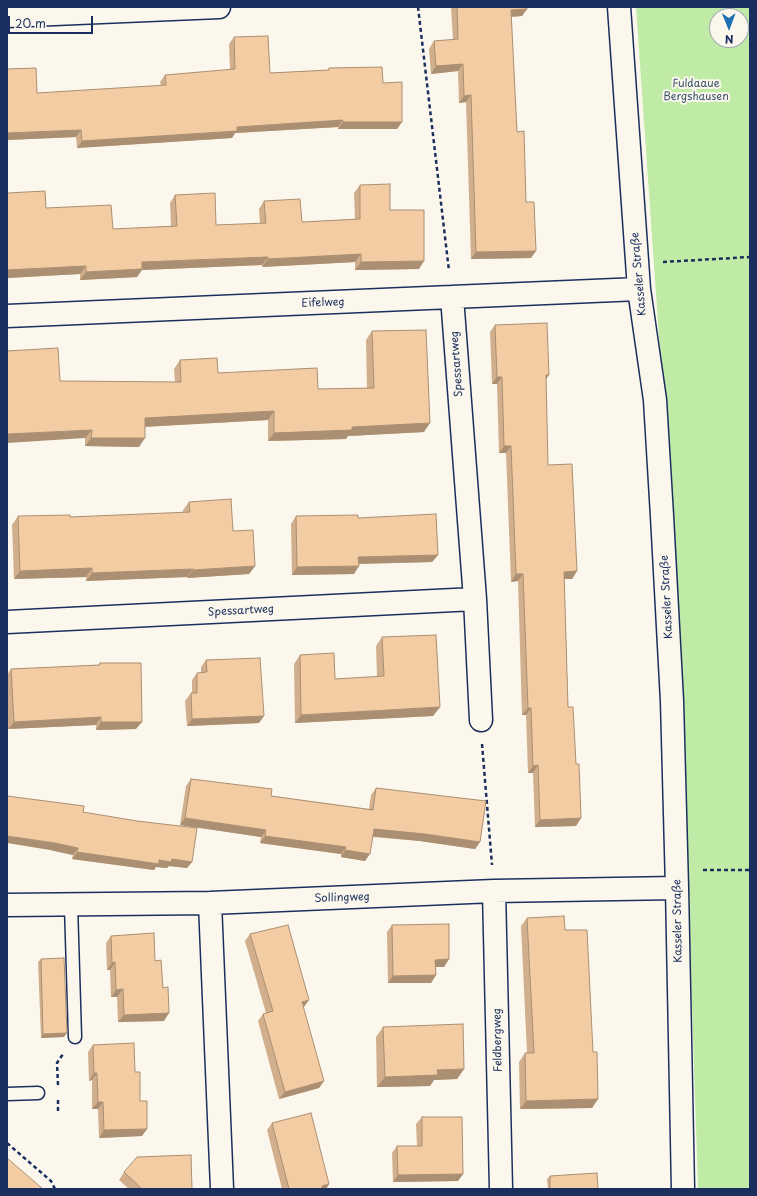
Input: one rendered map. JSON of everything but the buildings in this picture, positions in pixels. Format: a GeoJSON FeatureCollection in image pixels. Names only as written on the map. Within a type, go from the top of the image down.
{"type":"FeatureCollection","features":[{"type":"Feature","properties":{"kind":"street"},"geometry":{"type":"LineString","coordinates":[[7,16],[219,7]]}},
{"type":"Feature","properties":{"kind":"street","name":"Kasseler Straße"},"geometry":{"type":"LineString","coordinates":[[619,7],[639,289],[655,400],[672,701],[683,1189]]}},
{"type":"Feature","properties":{"kind":"street","name":"Eifelweg"},"geometry":{"type":"LineString","coordinates":[[7,316],[639,289]]}},
{"type":"Feature","properties":{"kind":"street","name":"Spessartweg"},"geometry":{"type":"LineString","coordinates":[[452,297],[475,599],[480,720]]}},
{"type":"Feature","properties":{"kind":"street","name":"Spessartweg"},"geometry":{"type":"LineString","coordinates":[[7,622],[475,599]]}},
{"type":"Feature","properties":{"kind":"street","name":"Sollingweg"},"geometry":{"type":"LineString","coordinates":[[7,906],[210,903],[494,891],[677,879]]}},
{"type":"Feature","properties":{"kind":"street","name":"Feldbergweg"},"geometry":{"type":"LineString","coordinates":[[494,891],[501,1189]]}},
{"type":"Feature","properties":{"kind":"street"},"geometry":{"type":"LineString","coordinates":[[210,903],[222,1189]]}},
{"type":"Feature","properties":{"kind":"lane"},"geometry":{"type":"LineString","coordinates":[[71,905],[75,1037]]}},
{"type":"Feature","properties":{"kind":"lane"},"geometry":{"type":"LineString","coordinates":[[7,1094],[38,1093]]}},
{"type":"Feature","properties":{"kind":"path"},"geometry":{"type":"LineString","coordinates":[[418,7],[452,297]]}},
{"type":"Feature","properties":{"kind":"path"},"geometry":{"type":"LineString","coordinates":[[638,263],[750,257]]}},
{"type":"Feature","properties":{"kind":"path"},"geometry":{"type":"LineString","coordinates":[[480,720],[494,891]]}},
{"type":"Feature","properties":{"kind":"path"},"geometry":{"type":"LineString","coordinates":[[677,879],[750,870]]}},
{"type":"Feature","properties":{"kind":"path"},"geometry":{"type":"LineString","coordinates":[[58,1092],[57,1063],[75,1037]]}},
{"type":"Feature","properties":{"kind":"path"},"geometry":{"type":"LineString","coordinates":[[58,1099],[58,1113]]}},
{"type":"Feature","properties":{"kind":"path"},"geometry":{"type":"LineString","coordinates":[[7,1143],[51,1181],[56,1189]]}},
{"type":"Feature","properties":{"kind":"green space","name":"Fuldaaue Bergshausen"},"geometry":{"type":"Polygon","coordinates":[[[636,7],[750,7],[750,1189],[698,1189],[680,639],[636,7]]]}}]}
